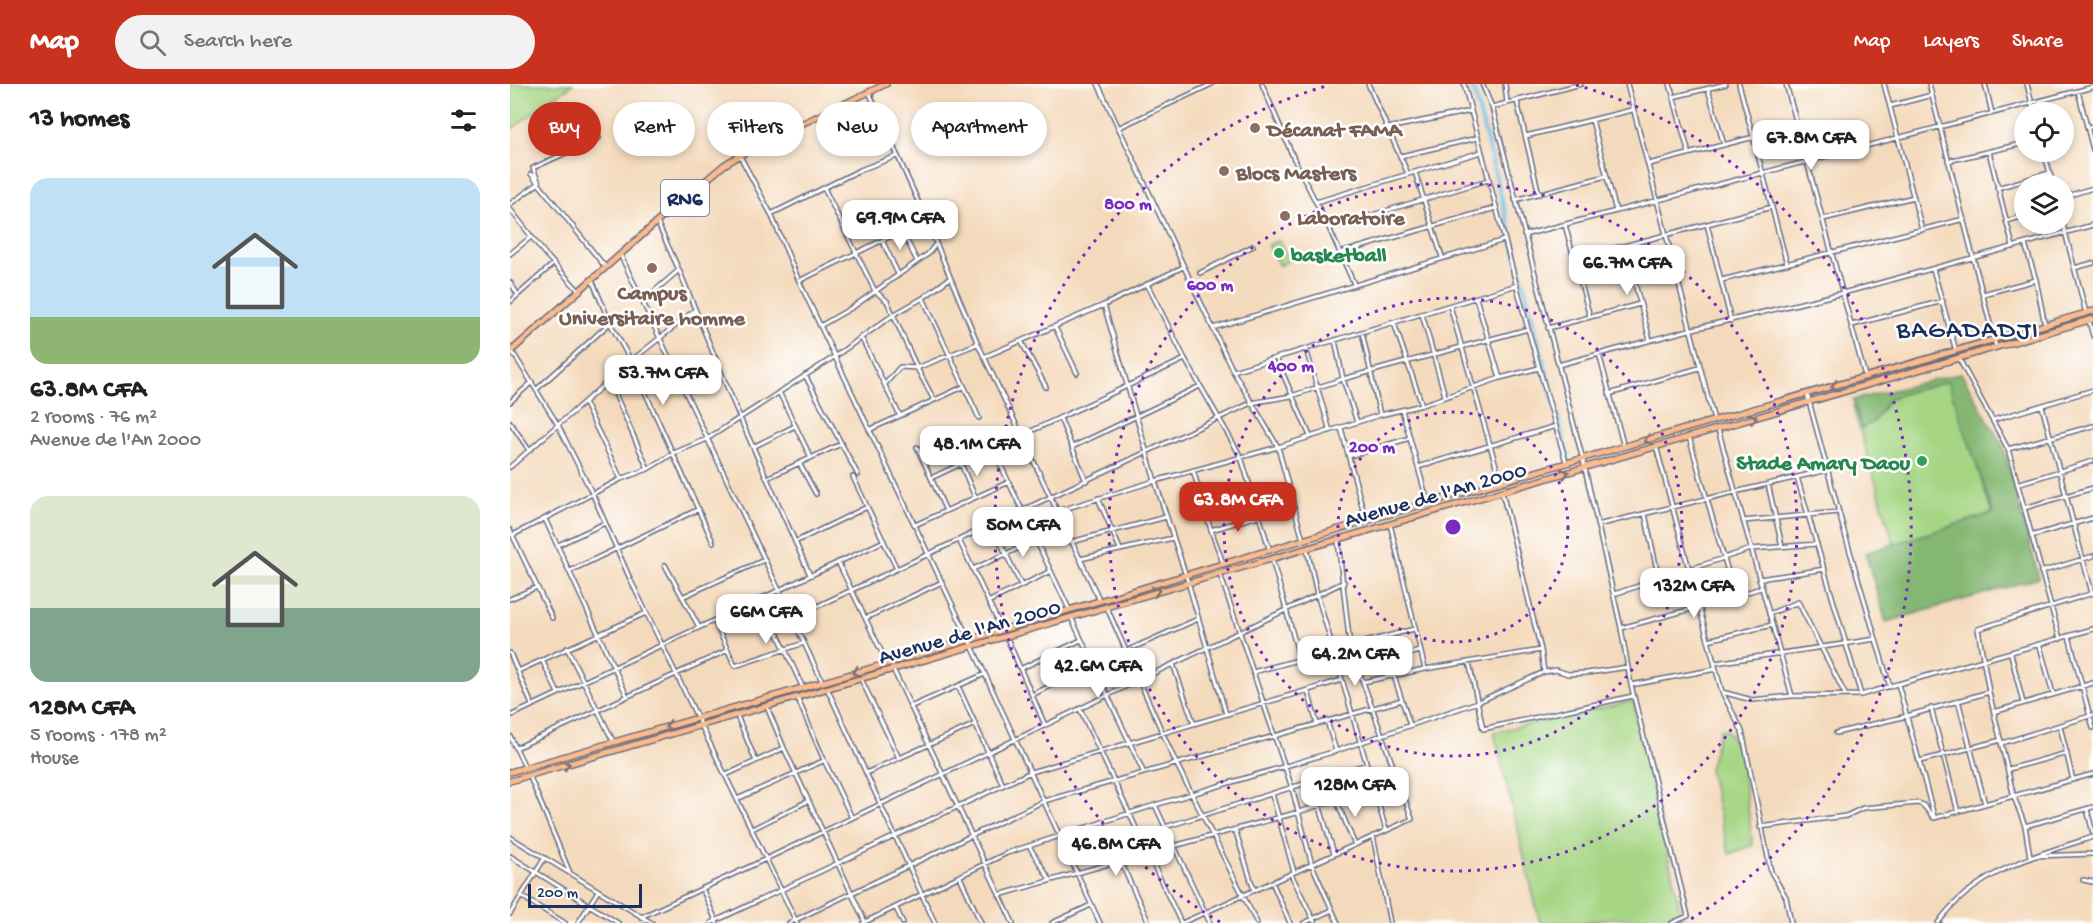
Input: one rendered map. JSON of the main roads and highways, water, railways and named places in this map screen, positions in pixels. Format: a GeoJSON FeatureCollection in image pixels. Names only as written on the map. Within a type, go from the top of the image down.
{"type":"FeatureCollection","features":[{"type":"Feature","properties":{"kind":"main road","name":"RN6"},"geometry":{"type":"LineString","coordinates":[[510,350],[710,176],[739,155],[886,84]]}},
{"type":"Feature","properties":{"kind":"main road","name":"Avenue de l'An 2000"},"geometry":{"type":"LineString","coordinates":[[510,781],[1809,402],[1957,354],[1995,339],[2093,311]]}},
{"type":"Feature","properties":{"kind":"main road","name":"Avenue de l'An 2000"},"geometry":{"type":"LineString","coordinates":[[510,772],[1866,377],[1957,354],[1996,347],[2091,319]]}},
{"type":"Feature","properties":{"kind":"waterway"},"geometry":{"type":"LineString","coordinates":[[1470,84],[1475,95],[1569,460]]}},
{"type":"Feature","properties":{"kind":"waterway"},"geometry":{"type":"LineString","coordinates":[[1947,350],[2093,308]]}},
{"type":"Feature","properties":{"kind":"place","name":"Décanat FAMA"},"geometry":{"type":"Point","coordinates":[1255,128]}},
{"type":"Feature","properties":{"kind":"place","name":"Blocs Masters"},"geometry":{"type":"Point","coordinates":[1224,171]}},
{"type":"Feature","properties":{"kind":"place","name":"Laboratoire"},"geometry":{"type":"Point","coordinates":[1285,216]}},
{"type":"Feature","properties":{"kind":"place","name":"basketball"},"geometry":{"type":"Point","coordinates":[1279,253]}},
{"type":"Feature","properties":{"kind":"place","name":"Campus Universitaire homme"},"geometry":{"type":"Point","coordinates":[652,268]}},
{"type":"Feature","properties":{"kind":"place","name":"Stade Amary Daou"},"geometry":{"type":"Point","coordinates":[1922,461]}},
{"type":"Feature","properties":{"kind":"district","name":"BAGADADJI"},"geometry":{"type":"Point","coordinates":[1968,328]}}]}
